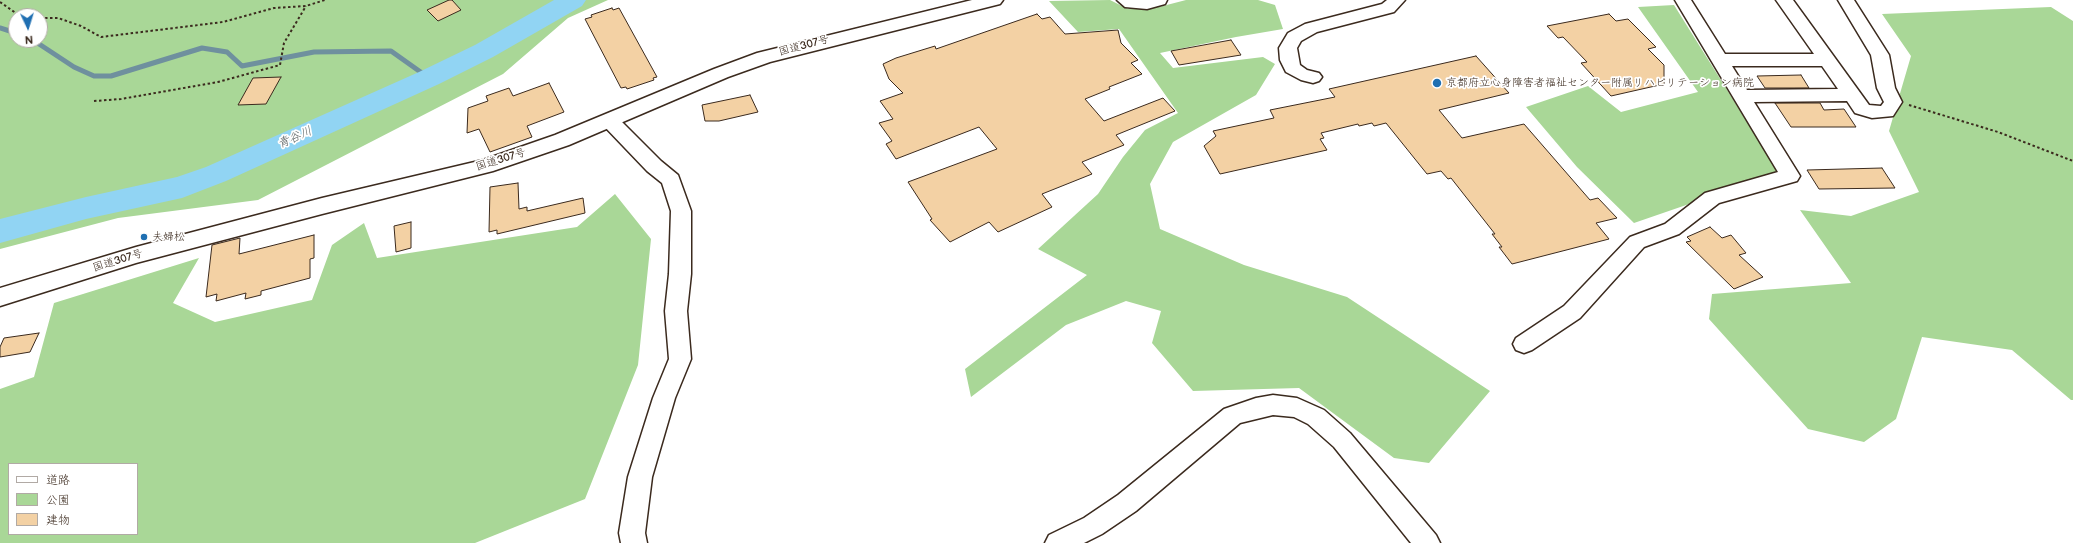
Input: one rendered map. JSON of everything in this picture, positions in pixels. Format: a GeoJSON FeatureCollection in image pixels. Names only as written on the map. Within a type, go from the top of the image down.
{"type":"FeatureCollection","features":[{"type":"Feature","properties":{"kind":"highway","name":"国道307号"},"geometry":{"type":"LineString","coordinates":[[0,298],[136,255],[330,204],[486,166],[562,140],[721,73],[764,57],[994,0]]}},
{"type":"Feature","properties":{"kind":"street"},"geometry":{"type":"LineString","coordinates":[[1125,0],[1131,3],[1147,4],[1160,0]]}},
{"type":"Feature","properties":{"kind":"street"},"geometry":{"type":"LineString","coordinates":[[1313,77],[1301,74],[1292,68],[1290,64],[1288,48],[1294,37],[1311,28],[1388,8],[1396,0]]}},
{"type":"Feature","properties":{"kind":"street"},"geometry":{"type":"LineString","coordinates":[[1524,344],[1572,312],[1637,242],[1672,229],[1712,198],[1790,176],[1683,0]]}},
{"type":"Feature","properties":{"kind":"street"},"geometry":{"type":"LineString","coordinates":[[1784,0],[1862,109],[1872,112],[1886,112],[1893,102],[1886,88],[1880,55],[1846,0]]}},
{"type":"Feature","properties":{"kind":"street"},"geometry":{"type":"LineString","coordinates":[[1720,60],[1826,60]]}},
{"type":"Feature","properties":{"kind":"street"},"geometry":{"type":"LineString","coordinates":[[1742,96],[1851,95]]}},
{"type":"Feature","properties":{"kind":"street"},"geometry":{"type":"LineString","coordinates":[[610,121],[654,166],[671,180],[681,211],[680,274],[676,311],[680,359],[664,398],[640,477],[632,534],[634,543]]}},
{"type":"Feature","properties":{"kind":"street"},"geometry":{"type":"LineString","coordinates":[[1058,543],[1093,526],[1127,503],[1232,416],[1256,408],[1273,405],[1297,408],[1316,418],[1342,440],[1427,543]]}},
{"type":"Feature","properties":{"kind":"path"},"geometry":{"type":"LineString","coordinates":[[48,18],[58,18],[81,26],[101,37],[223,22],[274,8],[306,6],[325,0]]}},
{"type":"Feature","properties":{"kind":"path"},"geometry":{"type":"LineString","coordinates":[[0,2],[9,8]]}},
{"type":"Feature","properties":{"kind":"path"},"geometry":{"type":"LineString","coordinates":[[94,101],[121,99],[218,82],[280,65],[284,43],[306,6]]}},
{"type":"Feature","properties":{"kind":"path"},"geometry":{"type":"LineString","coordinates":[[1893,102],[1918,106],[1998,132],[2073,161]]}},
{"type":"Feature","properties":{"kind":"green space"},"geometry":{"type":"Polygon","coordinates":[[[0,0],[608,0],[568,18],[503,74],[258,200],[118,218],[0,249],[0,0]]]}},
{"type":"Feature","properties":{"kind":"green space"},"geometry":{"type":"Polygon","coordinates":[[[1110,0],[1128,9],[1159,7],[1186,0],[1258,0],[1275,5],[1283,29],[1160,53],[1173,68],[1263,57],[1275,64],[1256,95],[1173,142],[1150,184],[1160,229],[1244,265],[1347,297],[1490,391],[1429,463],[1394,458],[1299,388],[1193,391],[1152,343],[1161,311],[1126,301],[1066,325],[971,397],[965,369],[1087,275],[1038,249],[1098,194],[1123,157],[1145,130],[1178,113],[1119,29],[1078,32],[1049,1],[1110,0]]]}},
{"type":"Feature","properties":{"kind":"green space"},"geometry":{"type":"Polygon","coordinates":[[[1674,5],[1779,173],[1634,223],[1577,167],[1526,107],[1588,86],[1621,112],[1698,92],[1638,7],[1674,5]]]}},
{"type":"Feature","properties":{"kind":"green space"},"geometry":{"type":"Polygon","coordinates":[[[2051,7],[2073,21],[2073,400],[2071,400],[2012,350],[1922,337],[1896,419],[1864,442],[1808,429],[1709,319],[1712,294],[1851,283],[1800,210],[1851,216],[1919,192],[1889,131],[1911,56],[1882,14],[2051,7]]]}},
{"type":"Feature","properties":{"kind":"green space"},"geometry":{"type":"Polygon","coordinates":[[[615,194],[651,239],[638,365],[585,499],[475,543],[0,543],[0,389],[34,377],[54,303],[199,258],[173,303],[215,322],[312,300],[332,245],[364,223],[377,258],[577,227],[615,194]]]}},
{"type":"Feature","properties":{"kind":"building"},"geometry":{"type":"Polygon","coordinates":[[[452,0],[461,10],[438,21],[427,10],[452,0]]]}},
{"type":"Feature","properties":{"kind":"building"},"geometry":{"type":"Polygon","coordinates":[[[612,8],[613,10],[619,8],[657,77],[653,78],[654,80],[627,89],[626,87],[621,88],[585,19],[592,17],[591,15],[612,8]]]}},
{"type":"Feature","properties":{"kind":"building"},"geometry":{"type":"Polygon","coordinates":[[[1037,14],[1042,19],[1050,17],[1065,34],[1118,30],[1121,43],[1138,60],[1131,63],[1142,74],[1109,87],[1110,89],[1085,99],[1104,121],[1163,98],[1175,111],[1116,135],[1124,145],[1082,162],[1092,174],[1042,194],[1052,207],[998,232],[989,222],[950,242],[930,220],[932,219],[908,182],[997,149],[979,127],[896,159],[886,144],[892,141],[879,123],[893,119],[880,101],[903,93],[889,79],[883,64],[896,58],[935,46],[936,49],[1037,14]]]}},
{"type":"Feature","properties":{"kind":"building"},"geometry":{"type":"Polygon","coordinates":[[[1609,14],[1616,21],[1628,19],[1656,47],[1648,49],[1664,65],[1664,84],[1611,96],[1581,63],[1587,62],[1563,37],[1558,38],[1547,26],[1609,14]]]}},
{"type":"Feature","properties":{"kind":"building"},"geometry":{"type":"Polygon","coordinates":[[[1231,40],[1241,55],[1179,65],[1171,51],[1231,40]]]}},
{"type":"Feature","properties":{"kind":"building"},"geometry":{"type":"Polygon","coordinates":[[[1476,56],[1509,93],[1439,110],[1462,138],[1524,124],[1590,200],[1598,198],[1617,218],[1596,223],[1609,239],[1512,264],[1499,247],[1502,247],[1492,234],[1495,234],[1451,178],[1448,179],[1441,171],[1427,174],[1386,123],[1374,126],[1372,123],[1359,126],[1358,124],[1321,133],[1324,138],[1320,139],[1327,150],[1220,174],[1204,146],[1216,136],[1213,131],[1274,118],[1270,110],[1335,97],[1329,89],[1476,56]]]}},
{"type":"Feature","properties":{"kind":"building"},"geometry":{"type":"Polygon","coordinates":[[[1801,75],[1809,88],[1765,88],[1757,76],[1801,75]]]}},
{"type":"Feature","properties":{"kind":"building"},"geometry":{"type":"Polygon","coordinates":[[[281,77],[266,104],[238,105],[253,78],[281,77]]]}},
{"type":"Feature","properties":{"kind":"building"},"geometry":{"type":"Polygon","coordinates":[[[549,83],[564,112],[527,126],[532,137],[490,152],[479,129],[467,133],[468,108],[488,101],[486,96],[509,88],[513,96],[549,83]]]}},
{"type":"Feature","properties":{"kind":"building"},"geometry":{"type":"Polygon","coordinates":[[[750,95],[758,112],[719,121],[705,121],[702,105],[750,95]]]}},
{"type":"Feature","properties":{"kind":"building"},"geometry":{"type":"Polygon","coordinates":[[[1775,103],[1820,103],[1824,110],[1844,109],[1856,127],[1791,127],[1775,103]]]}},
{"type":"Feature","properties":{"kind":"building"},"geometry":{"type":"Polygon","coordinates":[[[1882,168],[1895,188],[1819,189],[1807,170],[1882,168]]]}},
{"type":"Feature","properties":{"kind":"building"},"geometry":{"type":"Polygon","coordinates":[[[518,183],[519,209],[527,207],[527,211],[583,198],[585,213],[497,234],[497,230],[489,232],[490,187],[518,183]]]}},
{"type":"Feature","properties":{"kind":"building"},"geometry":{"type":"Polygon","coordinates":[[[411,222],[411,248],[396,252],[394,226],[411,222]]]}},
{"type":"Feature","properties":{"kind":"building"},"geometry":{"type":"Polygon","coordinates":[[[1710,227],[1722,238],[1731,235],[1746,253],[1739,255],[1763,277],[1734,289],[1686,242],[1691,241],[1687,237],[1710,227]]]}},
{"type":"Feature","properties":{"kind":"building"},"geometry":{"type":"Polygon","coordinates":[[[314,235],[314,258],[310,259],[310,278],[261,291],[261,295],[245,299],[246,293],[216,301],[217,294],[206,297],[212,245],[240,238],[239,254],[314,235]]]}},
{"type":"Feature","properties":{"kind":"building"},"geometry":{"type":"Polygon","coordinates":[[[39,333],[30,352],[0,357],[0,347],[4,338],[39,333]]]}},
{"type":"Feature","properties":{"kind":"waterway","name":"青谷川"},"geometry":{"type":"LineString","coordinates":[[0,231],[86,208],[182,187],[216,174],[429,78],[484,51],[573,0]]}},
{"type":"Feature","properties":{"kind":"waterway"},"geometry":{"type":"LineString","coordinates":[[0,28],[8,30]]}},
{"type":"Feature","properties":{"kind":"waterway"},"geometry":{"type":"LineString","coordinates":[[45,48],[74,67],[94,76],[111,76],[202,48],[227,52],[242,66],[314,52],[391,51],[429,78]]}},
{"type":"Feature","properties":{"kind":"place","name":"京都府立心身障害者福祉センター附属リハビリテーション病院"},"geometry":{"type":"Point","coordinates":[1437,83]}},
{"type":"Feature","properties":{"kind":"place","name":"夫婦松"},"geometry":{"type":"Point","coordinates":[144,237]}}]}
